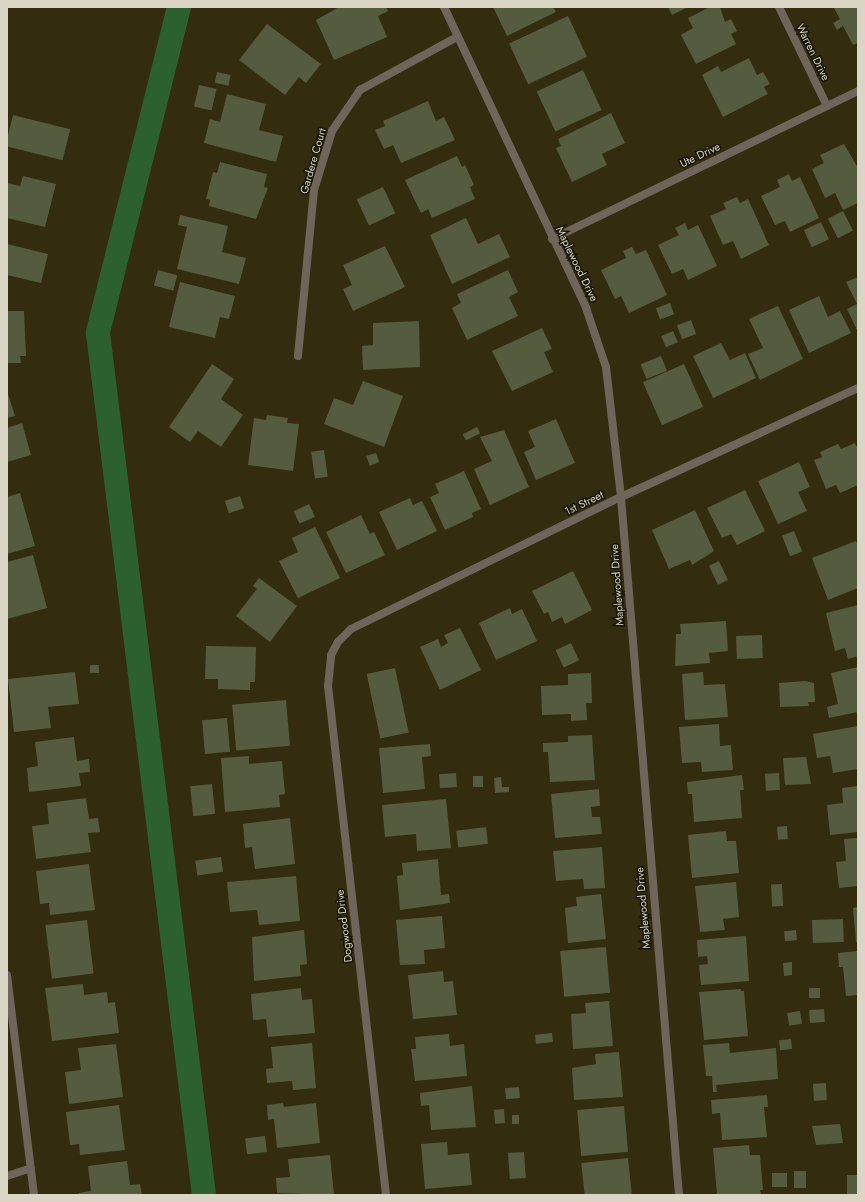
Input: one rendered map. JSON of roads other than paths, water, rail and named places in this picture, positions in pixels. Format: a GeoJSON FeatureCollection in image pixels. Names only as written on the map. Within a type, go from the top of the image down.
{"type":"FeatureCollection","features":[{"type":"Feature","properties":{"kind":"street","name":"Maplewood Drive"},"geometry":{"type":"LineString","coordinates":[[444,7],[552,239],[586,308],[606,367],[621,497],[679,1195]]}},
{"type":"Feature","properties":{"kind":"street","name":"Warren Drive"},"geometry":{"type":"LineString","coordinates":[[779,7],[827,106]]}},
{"type":"Feature","properties":{"kind":"street","name":"Gardere Court"},"geometry":{"type":"LineString","coordinates":[[298,356],[314,190],[332,131],[360,90],[457,37]]}},
{"type":"Feature","properties":{"kind":"street","name":"Ute Drive"},"geometry":{"type":"LineString","coordinates":[[552,239],[858,91]]}},
{"type":"Feature","properties":{"kind":"street","name":"1st Street"},"geometry":{"type":"LineString","coordinates":[[331,655],[338,642],[351,629],[621,497],[858,388]]}},
{"type":"Feature","properties":{"kind":"street","name":"Dogwood Drive"},"geometry":{"type":"LineString","coordinates":[[331,655],[328,686],[386,1195]]}},
{"type":"Feature","properties":{"kind":"street"},"geometry":{"type":"LineString","coordinates":[[7,975],[34,1195]]}},
{"type":"Feature","properties":{"kind":"street"},"geometry":{"type":"LineString","coordinates":[[7,1176],[31,1168]]}},
{"type":"Feature","properties":{"kind":"waterway"},"geometry":{"type":"LineString","coordinates":[[179,7],[98,333],[204,1195]]}}]}
